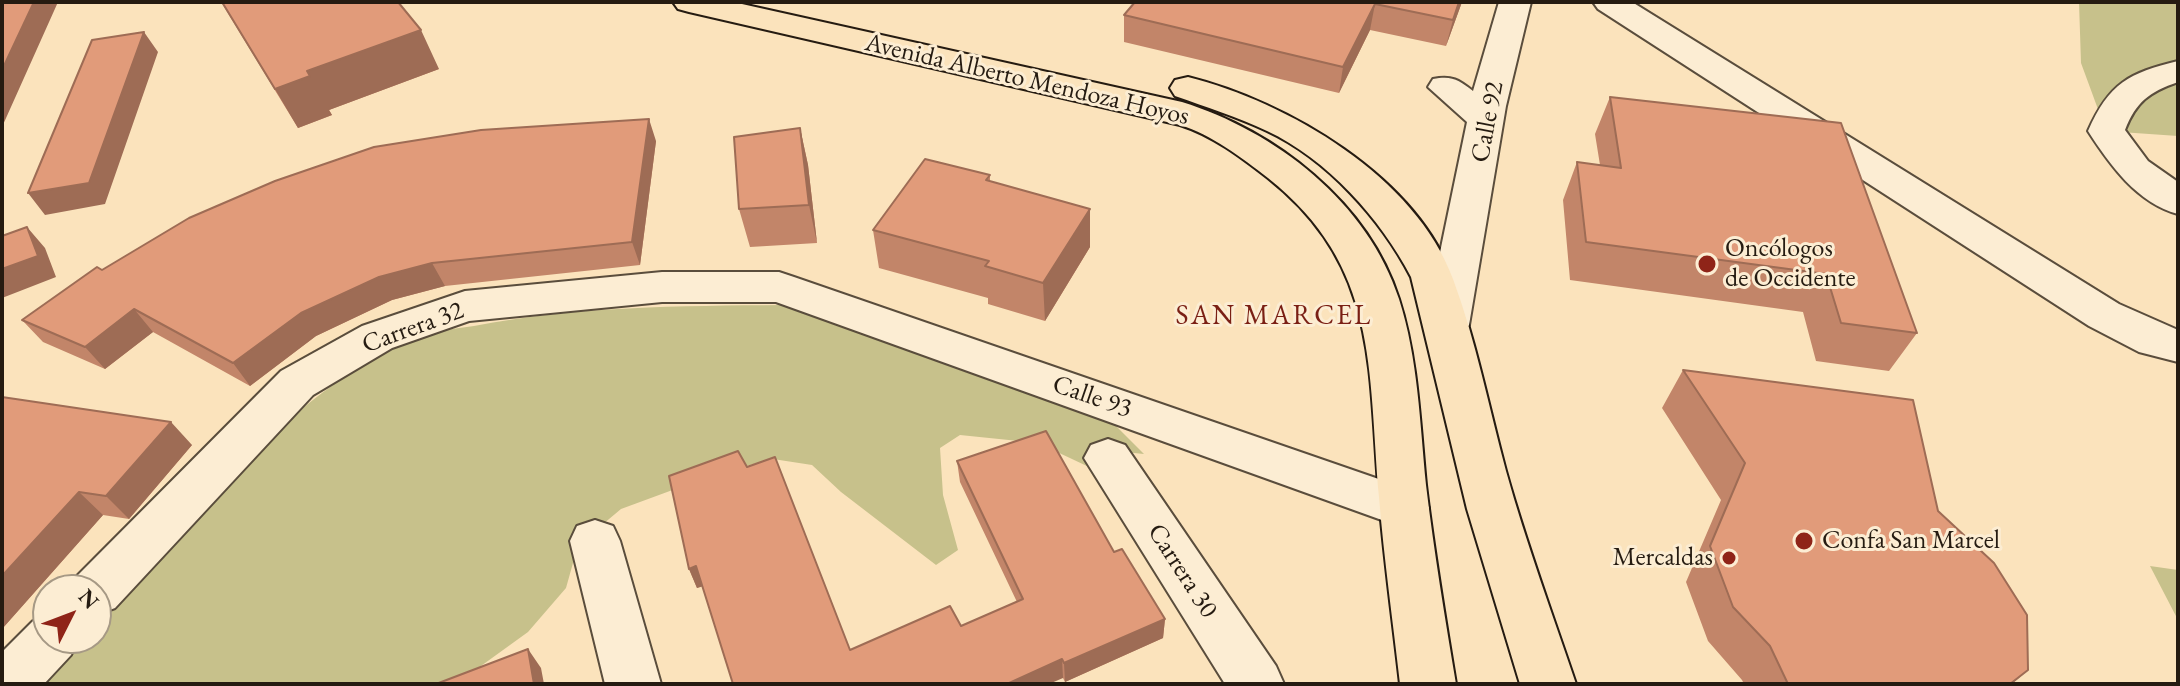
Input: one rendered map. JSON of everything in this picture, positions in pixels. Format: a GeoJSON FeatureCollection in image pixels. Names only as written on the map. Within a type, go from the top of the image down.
{"type":"FeatureCollection","features":[{"type":"Feature","properties":{"kind":"main road","name":"Avenida Alberto Mendoza Hoyos"},"geometry":{"type":"LineString","coordinates":[[689,2],[1169,110],[1213,124],[1295,182],[1336,221],[1358,255],[1377,295],[1388,343],[1404,508],[1428,684]]}},
{"type":"Feature","properties":{"kind":"main road","name":"Avenida Alberto Mendoza Hoyos"},"geometry":{"type":"LineString","coordinates":[[798,2],[1185,87],[1282,124],[1328,154],[1369,190],[1411,238],[1432,277],[1447,325],[1492,509],[1548,684]]}},
{"type":"Feature","properties":{"kind":"street","name":"Calle 92"},"geometry":{"type":"LineString","coordinates":[[1447,325],[1462,242],[1472,209],[1485,119],[1515,2]]}},
{"type":"Feature","properties":{"kind":"street"},"geometry":{"type":"LineString","coordinates":[[1609,2],[2104,315],[2155,341],[2178,346]]}},
{"type":"Feature","properties":{"kind":"street"},"geometry":{"type":"LineString","coordinates":[[2178,71],[2144,81],[2118,101],[2106,131],[2135,170],[2178,201]]}},
{"type":"Feature","properties":{"kind":"street"},"geometry":{"type":"LineString","coordinates":[[1446,87],[1485,119]]}},
{"type":"Feature","properties":{"kind":"street"},"geometry":{"type":"LineString","coordinates":[[1411,238],[1462,242]]}},
{"type":"Feature","properties":{"kind":"street","name":"Carrera 32"},"geometry":{"type":"LineString","coordinates":[[112,575],[297,383],[377,337],[465,306],[662,287],[779,287]]}},
{"type":"Feature","properties":{"kind":"street","name":"Calle 93"},"geometry":{"type":"LineString","coordinates":[[779,287],[1404,508]]}},
{"type":"Feature","properties":{"kind":"street","name":"Carrera 30"},"geometry":{"type":"LineString","coordinates":[[1108,458],[1256,684]]}},
{"type":"Feature","properties":{"kind":"street"},"geometry":{"type":"LineString","coordinates":[[595,541],[633,684]]}},
{"type":"Feature","properties":{"kind":"street"},"geometry":{"type":"LineString","coordinates":[[8,684],[37,654]]}},
{"type":"Feature","properties":{"kind":"shaded area"},"geometry":{"type":"Polygon","coordinates":[[[2079,2],[2178,2],[2178,136],[2106,131],[2081,63],[2079,2]]]}},
{"type":"Feature","properties":{"kind":"shaded area"},"geometry":{"type":"Polygon","coordinates":[[[783,305],[1100,410],[1144,454],[1095,449],[1089,467],[1038,443],[960,435],[940,448],[943,495],[958,550],[936,565],[841,492],[812,465],[773,459],[716,474],[621,509],[578,545],[566,588],[528,632],[456,684],[42,684],[69,654],[112,654],[112,607],[241,464],[322,393],[367,363],[415,338],[436,331],[551,314],[667,307],[783,305]]]}},
{"type":"Feature","properties":{"kind":"shaded area"},"geometry":{"type":"Polygon","coordinates":[[[2150,566],[2178,570],[2178,620],[2150,566]]]}},
{"type":"Feature","properties":{"kind":"building"},"geometry":{"type":"Polygon","coordinates":[[[2,2],[34,2],[2,70],[2,2]]]}},
{"type":"Feature","properties":{"kind":"building"},"geometry":{"type":"Polygon","coordinates":[[[222,2],[398,2],[421,30],[307,71],[310,76],[275,89],[222,2]]]}},
{"type":"Feature","properties":{"kind":"building"},"geometry":{"type":"Polygon","coordinates":[[[1135,2],[1459,2],[1453,20],[1375,4],[1343,67],[1124,15],[1135,2]]]}},
{"type":"Feature","properties":{"kind":"building"},"geometry":{"type":"Polygon","coordinates":[[[144,32],[89,183],[28,193],[92,40],[144,32]]]}},
{"type":"Feature","properties":{"kind":"building"},"geometry":{"type":"Polygon","coordinates":[[[1610,97],[1841,123],[1917,333],[1841,323],[1826,274],[1586,242],[1577,162],[1621,168],[1610,97]]]}},
{"type":"Feature","properties":{"kind":"building"},"geometry":{"type":"Polygon","coordinates":[[[649,119],[632,242],[432,263],[379,277],[301,313],[233,363],[134,309],[85,347],[22,320],[97,267],[102,270],[189,218],[275,181],[374,147],[481,130],[649,119]]]}},
{"type":"Feature","properties":{"kind":"building"},"geometry":{"type":"Polygon","coordinates":[[[800,128],[809,205],[739,209],[734,137],[800,128]]]}},
{"type":"Feature","properties":{"kind":"building"},"geometry":{"type":"Polygon","coordinates":[[[925,159],[990,175],[986,180],[1090,209],[1043,283],[985,266],[989,261],[873,230],[925,159]]]}},
{"type":"Feature","properties":{"kind":"building"},"geometry":{"type":"Polygon","coordinates":[[[27,227],[38,256],[2,269],[2,236],[27,227]]]}},
{"type":"Feature","properties":{"kind":"building","name":"Confa San Marcel"},"geometry":{"type":"Polygon","coordinates":[[[1683,370],[1913,400],[1938,511],[1994,563],[2027,615],[2028,670],[2010,684],[1788,684],[1770,646],[1733,607],[1710,546],[1745,463],[1683,370]]]}},
{"type":"Feature","properties":{"kind":"building"},"geometry":{"type":"Polygon","coordinates":[[[2,397],[171,422],[106,496],[79,492],[2,576],[2,397]]]}},
{"type":"Feature","properties":{"kind":"building"},"geometry":{"type":"Polygon","coordinates":[[[1046,431],[1114,552],[1122,549],[1165,619],[1007,684],[733,684],[696,566],[689,569],[669,476],[738,451],[747,467],[775,457],[850,650],[950,606],[961,626],[1023,599],[957,461],[1046,431]]]}},
{"type":"Feature","properties":{"kind":"building"},"geometry":{"type":"Polygon","coordinates":[[[528,649],[534,684],[436,684],[528,649]]]}},
{"type":"Feature","properties":{"kind":"place","name":"Oncólogos de Occidente"},"geometry":{"type":"Point","coordinates":[1707,264]}},
{"type":"Feature","properties":{"kind":"place","name":"Confa San Marcel"},"geometry":{"type":"Point","coordinates":[1804,541]}},
{"type":"Feature","properties":{"kind":"place","name":"Mercaldas"},"geometry":{"type":"Point","coordinates":[1729,558]}},
{"type":"Feature","properties":{"kind":"district","name":"SAN MARCEL"},"geometry":{"type":"Point","coordinates":[1274,316]}}]}
